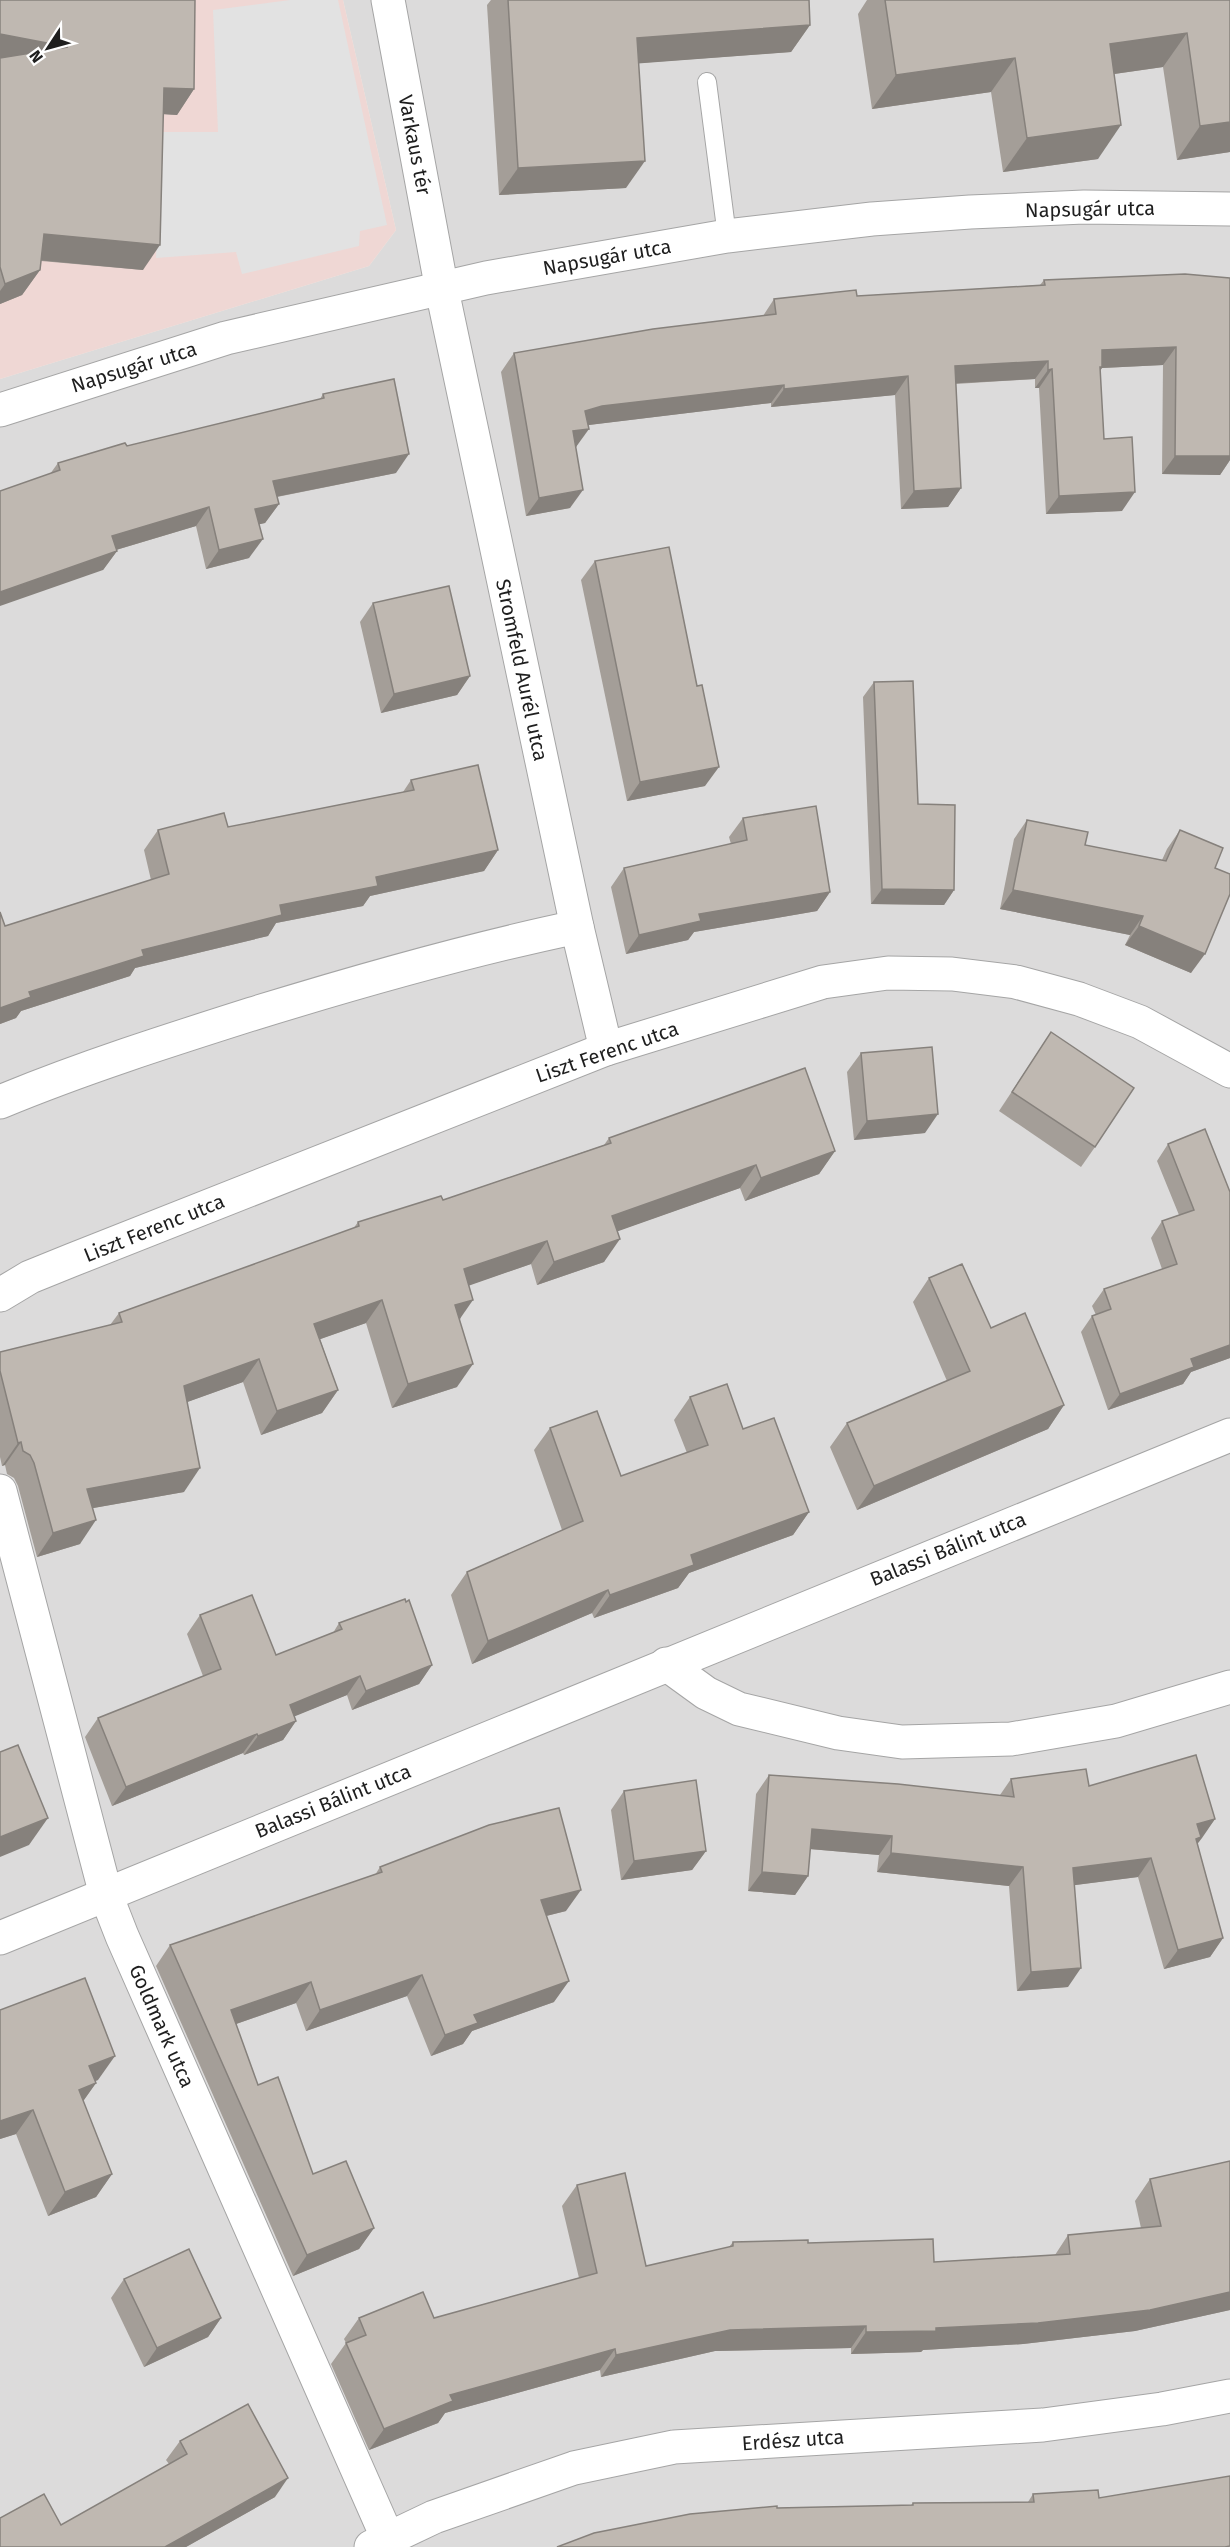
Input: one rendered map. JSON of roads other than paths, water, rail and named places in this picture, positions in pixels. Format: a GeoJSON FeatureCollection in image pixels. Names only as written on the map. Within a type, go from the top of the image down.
{"type":"FeatureCollection","features":[{"type":"Feature","properties":{"kind":"street","name":"Varkaus tér"},"geometry":{"type":"LineString","coordinates":[[388,0],[442,290]]}},
{"type":"Feature","properties":{"kind":"street","name":"Napsugár utca"},"geometry":{"type":"LineString","coordinates":[[0,410],[226,338],[486,278],[727,236],[873,219],[970,212],[1084,207],[1230,209]]}},
{"type":"Feature","properties":{"kind":"street","name":"Stromfeld Aurél utca"},"geometry":{"type":"LineString","coordinates":[[442,290],[576,927],[606,1049]]}},
{"type":"Feature","properties":{"kind":"street"},"geometry":{"type":"LineString","coordinates":[[0,1102],[55,1080],[201,1030],[352,983],[576,927]]}},
{"type":"Feature","properties":{"kind":"street","name":"Liszt Ferenc utca"},"geometry":{"type":"LineString","coordinates":[[0,1295],[30,1278],[72,1260],[606,1049],[824,982],[888,973],[952,974],[1016,982],[1079,999],[1140,1022],[1230,1071]]}},
{"type":"Feature","properties":{"kind":"street","name":"Balassi Bálint utca"},"geometry":{"type":"LineString","coordinates":[[0,1938],[1230,1435]]}},
{"type":"Feature","properties":{"kind":"street","name":"Goldmark utca"},"geometry":{"type":"LineString","coordinates":[[0,1491],[106,1894],[380,2543]]}},
{"type":"Feature","properties":{"kind":"street"},"geometry":{"type":"LineString","coordinates":[[666,1664],[706,1693],[739,1709],[838,1733],[902,1742],[1011,1739],[1116,1721],[1230,1687]]}},
{"type":"Feature","properties":{"kind":"street","name":"Erdész utca"},"geometry":{"type":"LineString","coordinates":[[380,2543],[434,2517],[574,2468],[674,2447],[1043,2425],[1162,2409],[1230,2396]]}},
{"type":"Feature","properties":{"kind":"lane"},"geometry":{"type":"LineString","coordinates":[[707,82],[727,236]]}}]}
